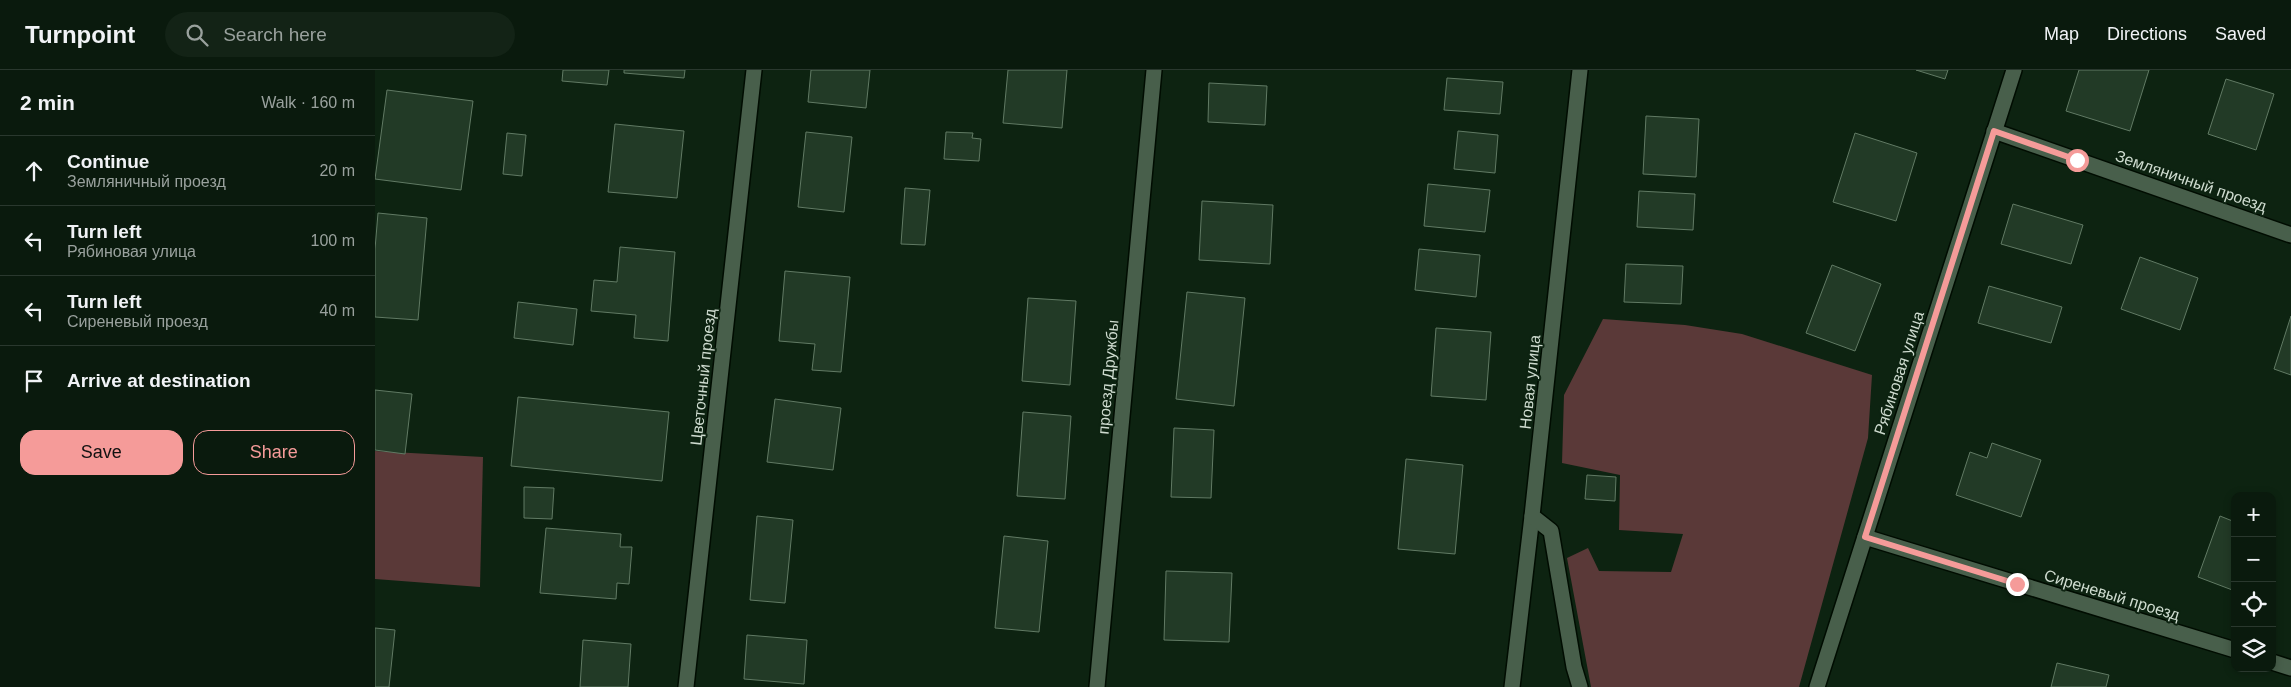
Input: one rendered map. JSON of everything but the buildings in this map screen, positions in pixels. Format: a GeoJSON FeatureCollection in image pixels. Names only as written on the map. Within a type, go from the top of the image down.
{"type":"FeatureCollection","features":[{"type":"Feature","properties":{"kind":"street","name":"Цветочный проезд"},"geometry":{"type":"LineString","coordinates":[[686,687],[754,70]]}},
{"type":"Feature","properties":{"kind":"street","name":"проезд Дружбы"},"geometry":{"type":"LineString","coordinates":[[1097,687],[1154,70]]}},
{"type":"Feature","properties":{"kind":"street","name":"Новая улица"},"geometry":{"type":"LineString","coordinates":[[1511,687],[1532,516],[1580,70]]}},
{"type":"Feature","properties":{"kind":"street","name":"Рябиновая улица"},"geometry":{"type":"LineString","coordinates":[[1817,687],[2014,70]]}},
{"type":"Feature","properties":{"kind":"street","name":"Земляничный проезд"},"geometry":{"type":"LineString","coordinates":[[1994,131],[2291,235]]}},
{"type":"Feature","properties":{"kind":"street"},"geometry":{"type":"LineString","coordinates":[[1532,516],[1551,531],[1580,687]]}},
{"type":"Feature","properties":{"kind":"street","name":"Сиреневый проезд"},"geometry":{"type":"LineString","coordinates":[[1865,537],[2231,649]]}},
{"type":"Feature","properties":{"kind":"street"},"geometry":{"type":"LineString","coordinates":[[2276,663],[2291,668]]}},
{"type":"Feature","properties":{"kind":"shaded area"},"geometry":{"type":"Polygon","coordinates":[[[1603,319],[1685,325],[1742,334],[1872,375],[1868,438],[1799,687],[1591,687],[1567,558],[1588,548],[1599,571],[1671,572],[1683,534],[1619,530],[1620,475],[1562,463],[1564,395],[1603,319]]]}},
{"type":"Feature","properties":{"kind":"shaded area"},"geometry":{"type":"Polygon","coordinates":[[[375,451],[483,457],[480,587],[375,579],[375,451]]]}},
{"type":"Feature","properties":{"kind":"route"},"geometry":{"type":"LineString","coordinates":[[2017,584],[1865,537],[1994,131],[2077,160]]}}]}
